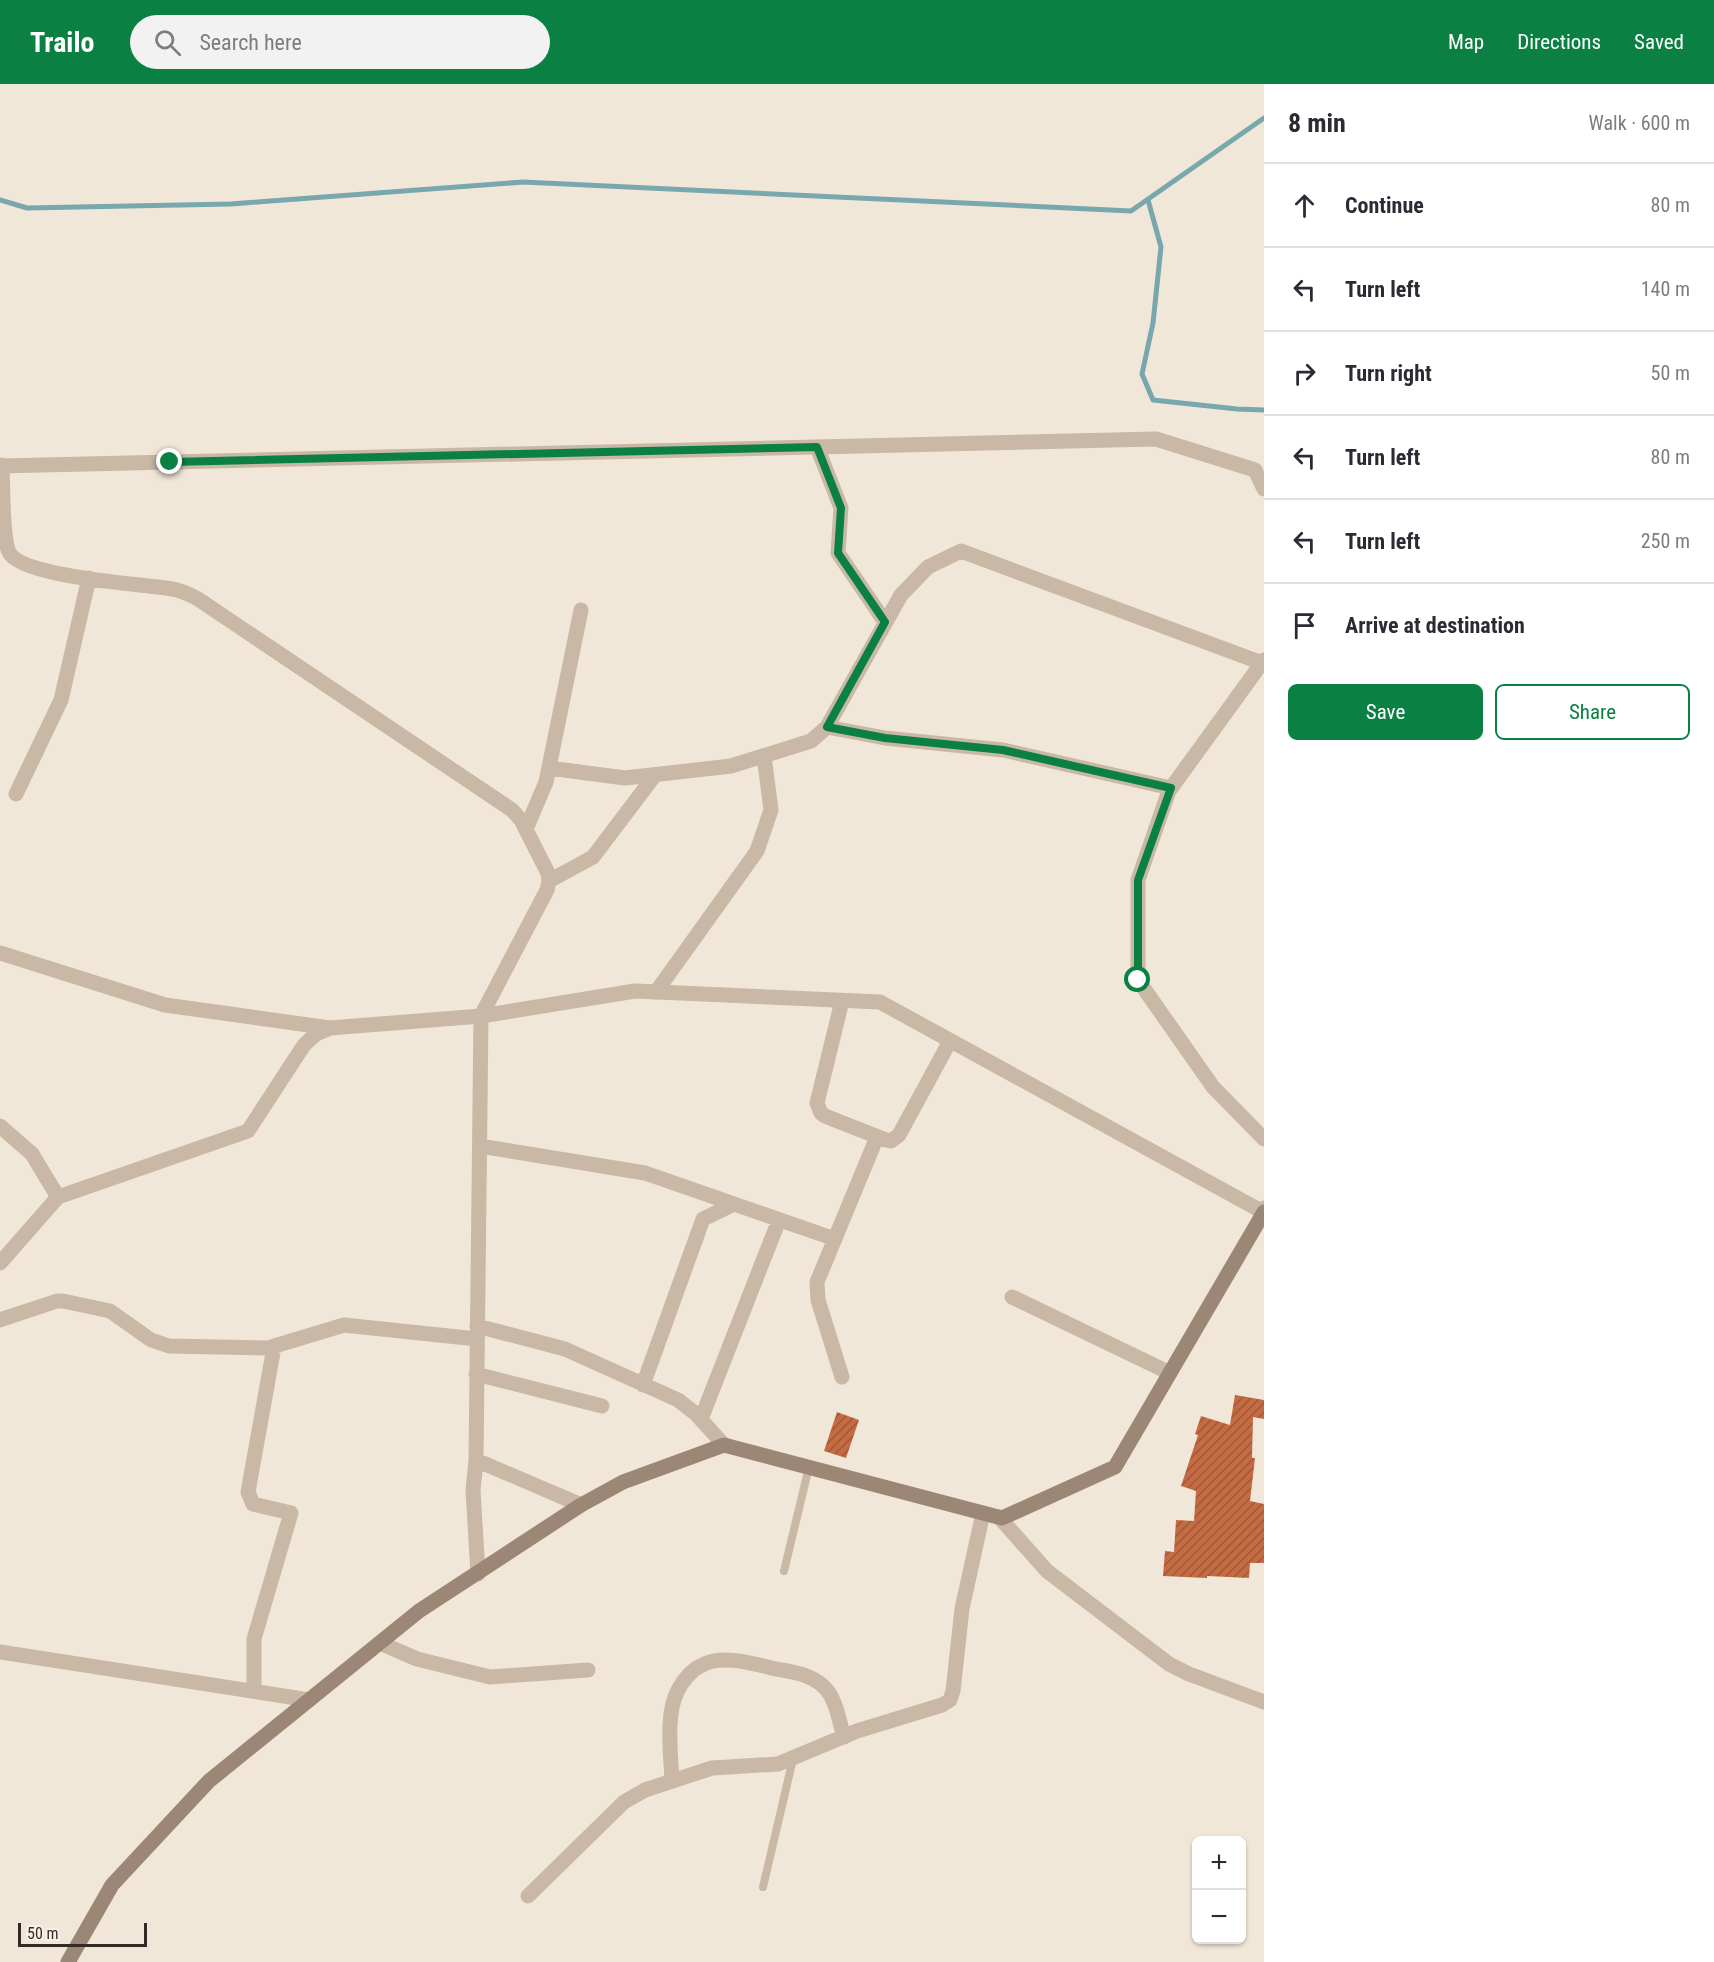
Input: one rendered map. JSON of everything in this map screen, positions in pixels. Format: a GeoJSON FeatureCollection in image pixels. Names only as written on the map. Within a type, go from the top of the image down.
{"type":"FeatureCollection","features":[{"type":"Feature","properties":{"kind":"main road"},"geometry":{"type":"LineString","coordinates":[[68,1962],[112,1885],[209,1781],[419,1611],[581,1504],[622,1482],[724,1445],[1002,1518],[1115,1467],[1264,1211]]}},
{"type":"Feature","properties":{"kind":"street"},"geometry":{"type":"LineString","coordinates":[[478,1574],[473,1490],[476,1460],[481,1016],[547,890],[548,873],[526,829],[512,810],[198,599],[175,589],[46,572],[6,557],[1,465],[1156,439],[1255,470],[1264,489]]}},
{"type":"Feature","properties":{"kind":"street"},"geometry":{"type":"LineString","coordinates":[[817,447],[841,508],[838,553],[885,622]]}},
{"type":"Feature","properties":{"kind":"street"},"geometry":{"type":"LineString","coordinates":[[549,768],[617,778],[655,775],[731,766],[811,741],[827,727],[901,595],[927,567],[961,551],[1263,661],[1171,788],[1138,880],[1138,980],[1213,1087],[1264,1139]]}},
{"type":"Feature","properties":{"kind":"street"},"geometry":{"type":"LineString","coordinates":[[16,794],[61,700],[89,578]]}},
{"type":"Feature","properties":{"kind":"street"},"geometry":{"type":"LineString","coordinates":[[526,829],[544,789],[581,610]]}},
{"type":"Feature","properties":{"kind":"street"},"geometry":{"type":"LineString","coordinates":[[827,727],[885,738],[1003,750],[1171,788]]}},
{"type":"Feature","properties":{"kind":"street"},"geometry":{"type":"LineString","coordinates":[[656,992],[757,851],[771,810],[764,756]]}},
{"type":"Feature","properties":{"kind":"street"},"geometry":{"type":"LineString","coordinates":[[549,881],[593,857],[655,775]]}},
{"type":"Feature","properties":{"kind":"street"},"geometry":{"type":"LineString","coordinates":[[0,953],[165,1005],[330,1028],[481,1016],[635,991],[880,1002],[1264,1211]]}},
{"type":"Feature","properties":{"kind":"street"},"geometry":{"type":"LineString","coordinates":[[842,1001],[817,1103],[821,1113],[825,1116],[877,1137],[891,1141],[899,1135],[950,1041]]}},
{"type":"Feature","properties":{"kind":"street"},"geometry":{"type":"LineString","coordinates":[[0,1263],[58,1197],[248,1131],[304,1045],[316,1034],[330,1028]]}},
{"type":"Feature","properties":{"kind":"street"},"geometry":{"type":"LineString","coordinates":[[0,1126],[32,1154],[58,1197]]}},
{"type":"Feature","properties":{"kind":"street"},"geometry":{"type":"LineString","coordinates":[[842,1377],[817,1291],[818,1282],[877,1137]]}},
{"type":"Feature","properties":{"kind":"street"},"geometry":{"type":"LineString","coordinates":[[480,1146],[645,1173],[835,1239]]}},
{"type":"Feature","properties":{"kind":"street"},"geometry":{"type":"LineString","coordinates":[[644,1385],[703,1219],[734,1204]]}},
{"type":"Feature","properties":{"kind":"street"},"geometry":{"type":"LineString","coordinates":[[700,1419],[779,1220]]}},
{"type":"Feature","properties":{"kind":"street"},"geometry":{"type":"LineString","coordinates":[[1012,1297],[1170,1372]]}},
{"type":"Feature","properties":{"kind":"street"},"geometry":{"type":"LineString","coordinates":[[0,1320],[63,1301],[110,1311],[159,1344],[169,1346],[274,1347],[344,1325],[477,1332],[565,1349],[678,1400],[700,1419],[724,1445]]}},
{"type":"Feature","properties":{"kind":"street"},"geometry":{"type":"LineString","coordinates":[[254,1691],[254,1639],[291,1513],[253,1504],[248,1492],[274,1347]]}},
{"type":"Feature","properties":{"kind":"street"},"geometry":{"type":"LineString","coordinates":[[476,1374],[602,1406]]}},
{"type":"Feature","properties":{"kind":"street"},"geometry":{"type":"LineString","coordinates":[[476,1460],[581,1504]]}},
{"type":"Feature","properties":{"kind":"street"},"geometry":{"type":"LineString","coordinates":[[528,1896],[624,1802],[645,1790],[712,1768],[771,1765],[793,1759],[844,1737],[942,1705],[950,1700],[962,1609],[983,1513]]}},
{"type":"Feature","properties":{"kind":"street"},"geometry":{"type":"LineString","coordinates":[[999,1517],[1047,1571],[1169,1664],[1189,1674],[1264,1702]]}},
{"type":"Feature","properties":{"kind":"street"},"geometry":{"type":"LineString","coordinates":[[380,1643],[417,1659],[490,1677],[588,1670]]}},
{"type":"Feature","properties":{"kind":"street"},"geometry":{"type":"LineString","coordinates":[[0,1652],[309,1700]]}},
{"type":"Feature","properties":{"kind":"street"},"geometry":{"type":"LineString","coordinates":[[672,1781],[670,1741],[672,1712],[677,1692],[687,1677],[705,1663],[732,1658],[808,1676],[824,1686],[832,1698],[844,1737]]}},
{"type":"Feature","properties":{"kind":"lane"},"geometry":{"type":"LineString","coordinates":[[784,1571],[809,1467]]}},
{"type":"Feature","properties":{"kind":"lane"},"geometry":{"type":"LineString","coordinates":[[763,1887],[793,1759]]}},
{"type":"Feature","properties":{"kind":"building"},"geometry":{"type":"Polygon","coordinates":[[[1235,1395],[1264,1400],[1264,1419],[1253,1417],[1252,1458],[1255,1458],[1250,1501],[1264,1504],[1264,1563],[1250,1563],[1249,1578],[1163,1576],[1165,1551],[1174,1552],[1176,1520],[1194,1521],[1196,1491],[1181,1486],[1198,1435],[1195,1434],[1201,1416],[1230,1425],[1235,1395]]]}},
{"type":"Feature","properties":{"kind":"building"},"geometry":{"type":"Polygon","coordinates":[[[837,1412],[859,1420],[846,1458],[824,1451],[837,1412]]]}},
{"type":"Feature","properties":{"kind":"waterway"},"geometry":{"type":"LineString","coordinates":[[0,200],[27,208],[231,204],[523,182],[1131,211],[1264,118]]}},
{"type":"Feature","properties":{"kind":"waterway"},"geometry":{"type":"LineString","coordinates":[[1148,200],[1161,247],[1153,323],[1142,374],[1153,400],[1264,410]]}},
{"type":"Feature","properties":{"kind":"route"},"geometry":{"type":"LineString","coordinates":[[170,462],[817,447],[841,508],[838,553],[885,622],[827,727],[885,738],[1003,750],[1171,788],[1138,880],[1138,980]]}}]}
